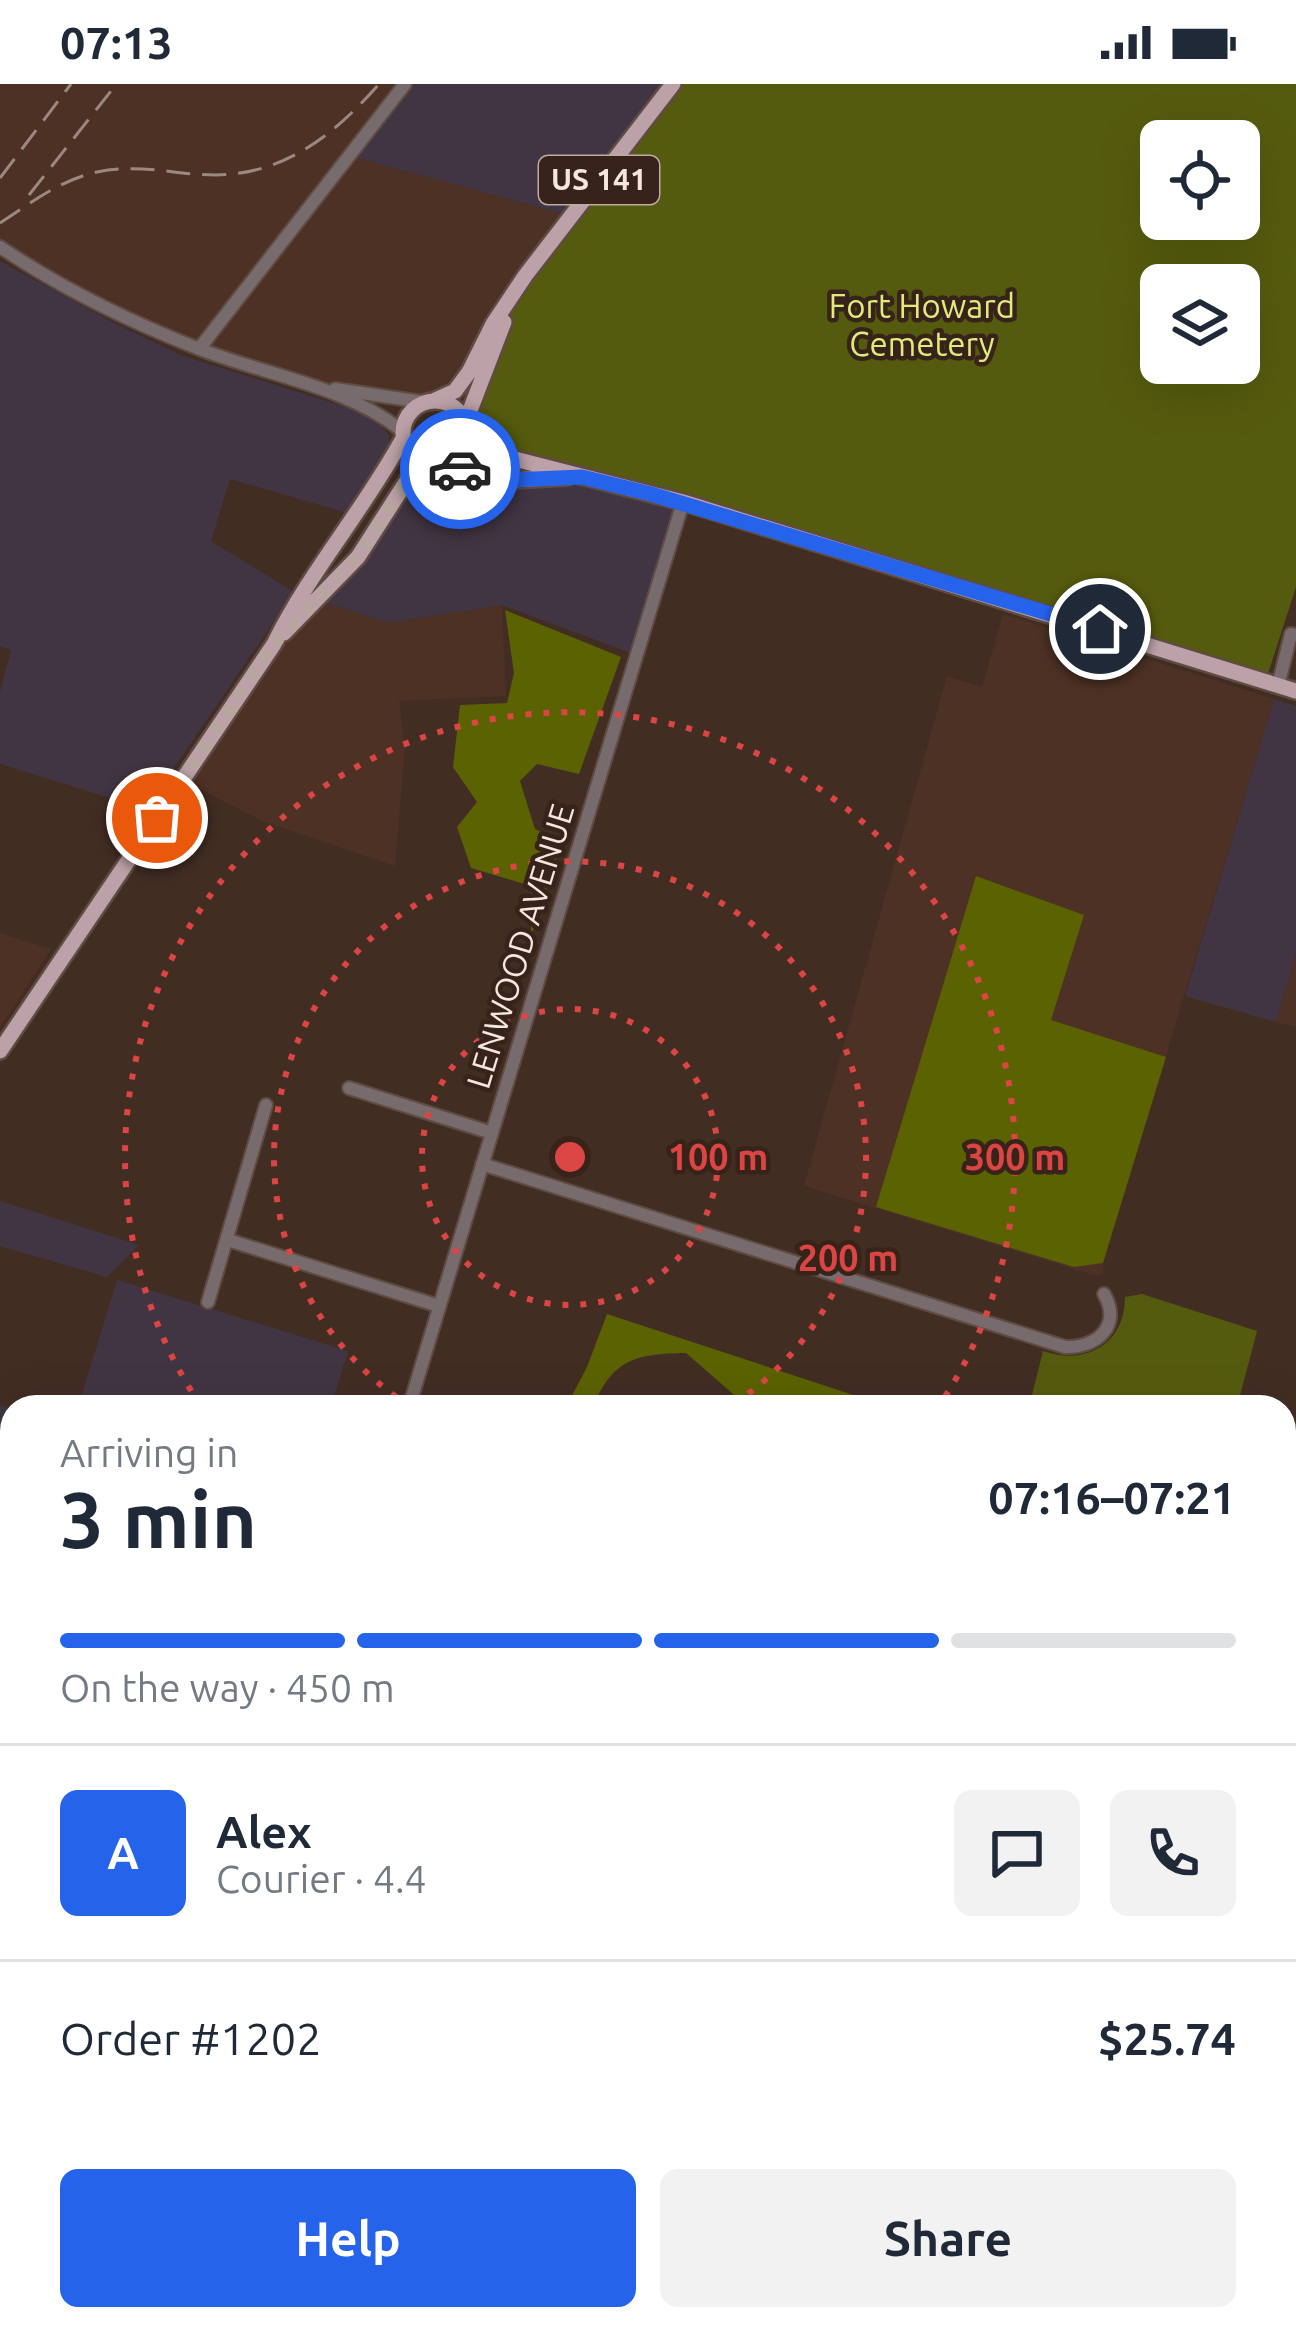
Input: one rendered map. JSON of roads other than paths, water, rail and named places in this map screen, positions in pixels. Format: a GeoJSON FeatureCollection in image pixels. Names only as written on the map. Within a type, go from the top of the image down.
{"type":"FeatureCollection","features":[{"type":"Feature","properties":{"kind":"main road","name":"US 141"},"geometry":{"type":"LineString","coordinates":[[429,401],[455,391],[525,276],[673,84]]}},
{"type":"Feature","properties":{"kind":"main road","name":"US 141"},"geometry":{"type":"LineString","coordinates":[[467,426],[525,276]]}},
{"type":"Feature","properties":{"kind":"main road"},"geometry":{"type":"LineString","coordinates":[[0,1051],[274,644],[300,592],[367,502],[408,415],[429,401],[454,407],[486,448],[683,502],[1296,691]]}},
{"type":"Feature","properties":{"kind":"main road"},"geometry":{"type":"LineString","coordinates":[[274,644],[358,557],[408,479],[460,454],[467,426]]}},
{"type":"Feature","properties":{"kind":"main road"},"geometry":{"type":"LineString","coordinates":[[402,435],[417,459],[436,465],[511,480],[582,477]]}},
{"type":"Feature","properties":{"kind":"street"},"geometry":{"type":"LineString","coordinates":[[199,349],[405,84]]}},
{"type":"Feature","properties":{"kind":"street"},"geometry":{"type":"LineString","coordinates":[[0,247],[113,313],[199,349],[373,408],[402,435]]}},
{"type":"Feature","properties":{"kind":"street"},"geometry":{"type":"LineString","coordinates":[[309,385],[429,401]]}},
{"type":"Feature","properties":{"kind":"street","name":"LENWOOD AVENUE"},"geometry":{"type":"LineString","coordinates":[[414,1395],[683,502]]}},
{"type":"Feature","properties":{"kind":"street"},"geometry":{"type":"LineString","coordinates":[[1278,686],[1292,634],[1296,635]]}},
{"type":"Feature","properties":{"kind":"street"},"geometry":{"type":"LineString","coordinates":[[349,1088],[492,1133]]}},
{"type":"Feature","properties":{"kind":"street"},"geometry":{"type":"LineString","coordinates":[[208,1302],[266,1105]]}},
{"type":"Feature","properties":{"kind":"street"},"geometry":{"type":"LineString","coordinates":[[482,1165],[1065,1347],[1094,1343],[1107,1330],[1110,1307],[1104,1294]]}},
{"type":"Feature","properties":{"kind":"street"},"geometry":{"type":"LineString","coordinates":[[228,1240],[440,1306]]}},
{"type":"Feature","properties":{"kind":"railway"},"geometry":{"type":"LineString","coordinates":[[0,178],[71,84]]}},
{"type":"Feature","properties":{"kind":"railway"},"geometry":{"type":"LineString","coordinates":[[0,223],[58,186],[97,172],[144,169],[216,175],[287,159],[327,135],[379,84]]}},
{"type":"Feature","properties":{"kind":"railway"},"geometry":{"type":"LineString","coordinates":[[29,195],[111,91]]}},
{"type":"Feature","properties":{"kind":"park label","name":"Fort Howard Cemetery"},"geometry":{"type":"Point","coordinates":[922,325]}}]}
